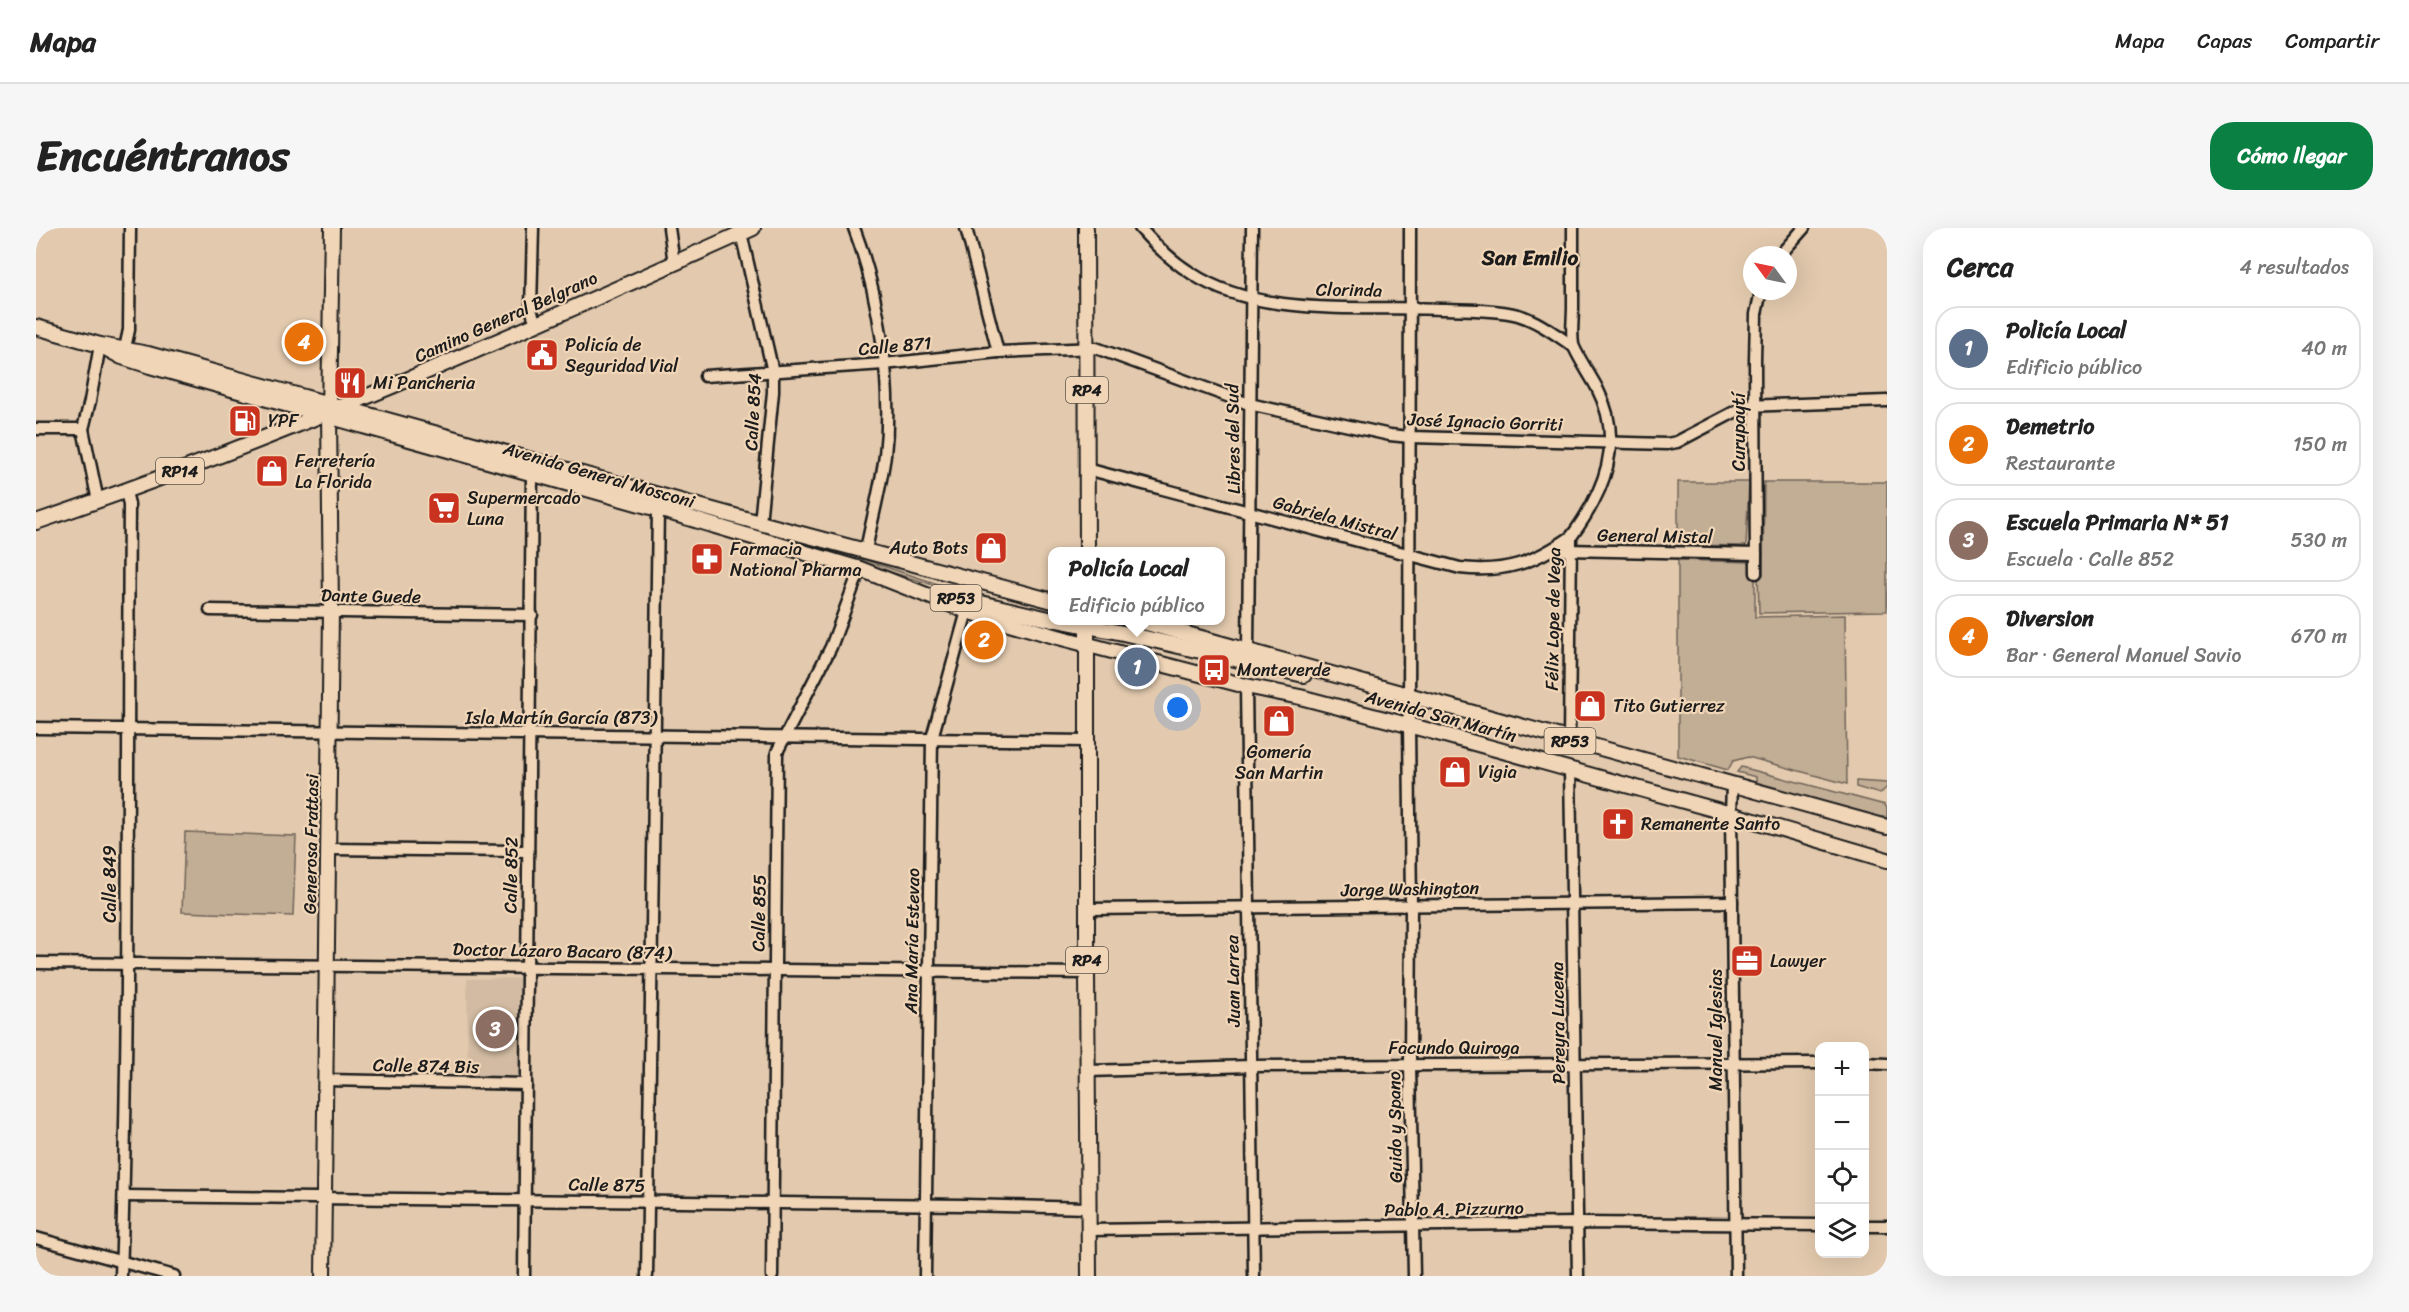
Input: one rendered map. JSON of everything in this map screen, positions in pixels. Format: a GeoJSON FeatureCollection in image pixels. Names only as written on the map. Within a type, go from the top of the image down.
{"type":"FeatureCollection","features":[{"type":"Feature","properties":{"kind":"main road","name":"Generosa Frattasi"},"geometry":{"type":"LineString","coordinates":[[323,1276],[330,733],[332,228]]}},
{"type":"Feature","properties":{"kind":"main road","name":"RP4"},"geometry":{"type":"LineString","coordinates":[[1086,228],[1087,547]]}},
{"type":"Feature","properties":{"kind":"main road","name":"Camino General Belgrano"},"geometry":{"type":"LineString","coordinates":[[36,522],[126,492],[330,412],[747,231]]}},
{"type":"Feature","properties":{"kind":"main road","name":"Avenida General Mosconi"},"geometry":{"type":"LineString","coordinates":[[36,327],[860,569],[967,611],[1087,645]]}},
{"type":"Feature","properties":{"kind":"main road","name":"Avenida General Mosconi"},"geometry":{"type":"LineString","coordinates":[[330,412],[866,550],[1048,600]]}},
{"type":"Feature","properties":{"kind":"main road","name":"RP53"},"geometry":{"type":"LineString","coordinates":[[860,569],[959,599],[1048,618]]}},
{"type":"Feature","properties":{"kind":"main road","name":"RP4"},"geometry":{"type":"LineString","coordinates":[[1087,625],[1089,1276]]}},
{"type":"Feature","properties":{"kind":"main road","name":"RP53"},"geometry":{"type":"LineString","coordinates":[[1091,625],[1328,681],[1389,691]]}},
{"type":"Feature","properties":{"kind":"main road","name":"Avenida San Martín"},"geometry":{"type":"LineString","coordinates":[[1151,625],[1887,827]]}},
{"type":"Feature","properties":{"kind":"main road","name":"Avenida San Martín"},"geometry":{"type":"LineString","coordinates":[[1087,645],[1409,725],[1731,814],[1887,860]]}},
{"type":"Feature","properties":{"kind":"street"},"geometry":{"type":"LineString","coordinates":[[124,353],[129,330],[130,228]]}},
{"type":"Feature","properties":{"kind":"street"},"geometry":{"type":"LineString","coordinates":[[533,228],[531,309],[536,324]]}},
{"type":"Feature","properties":{"kind":"street"},"geometry":{"type":"LineString","coordinates":[[669,228],[670,249],[674,263]]}},
{"type":"Feature","properties":{"kind":"street"},"geometry":{"type":"LineString","coordinates":[[854,228],[869,275],[878,318],[884,364],[886,417],[885,457],[866,550]]}},
{"type":"Feature","properties":{"kind":"street"},"geometry":{"type":"LineString","coordinates":[[966,228],[998,352]]}},
{"type":"Feature","properties":{"kind":"street","name":"Clorinda"},"geometry":{"type":"LineString","coordinates":[[1140,228],[1165,253],[1192,274],[1219,288],[1250,299],[1305,306],[1503,312],[1518,315],[1540,325],[1573,346]]}},
{"type":"Feature","properties":{"kind":"street","name":"Libres del Sud"},"geometry":{"type":"LineString","coordinates":[[1248,651],[1252,228]]}},
{"type":"Feature","properties":{"kind":"street","name":"Guido y Spano"},"geometry":{"type":"LineString","coordinates":[[1410,228],[1410,1065],[1414,1276]]}},
{"type":"Feature","properties":{"kind":"street","name":"Félix Lope de Vega"},"geometry":{"type":"LineString","coordinates":[[1569,741],[1571,537],[1599,492],[1612,442],[1608,417],[1600,393],[1573,346],[1573,228]]}},
{"type":"Feature","properties":{"kind":"street"},"geometry":{"type":"LineString","coordinates":[[1788,246],[1804,228]]}},
{"type":"Feature","properties":{"kind":"street","name":"Calle 854"},"geometry":{"type":"LineString","coordinates":[[747,231],[773,372],[760,523]]}},
{"type":"Feature","properties":{"kind":"street","name":"Curupaytí"},"geometry":{"type":"LineString","coordinates":[[1756,573],[1756,314],[1759,300]]}},
{"type":"Feature","properties":{"kind":"street"},"geometry":{"type":"LineString","coordinates":[[98,501],[83,429],[100,345]]}},
{"type":"Feature","properties":{"kind":"street","name":"Calle 871"},"geometry":{"type":"LineString","coordinates":[[705,376],[884,364],[998,352],[1087,348]]}},
{"type":"Feature","properties":{"kind":"street","name":"José Ignacio Gorriti"},"geometry":{"type":"LineString","coordinates":[[1087,348],[1102,349],[1249,404],[1410,437],[1667,444],[1677,442],[1739,409],[1755,405],[1887,401]]}},
{"type":"Feature","properties":{"kind":"street"},"geometry":{"type":"LineString","coordinates":[[36,429],[83,429]]}},
{"type":"Feature","properties":{"kind":"street","name":"Gabriela Mistral"},"geometry":{"type":"LineString","coordinates":[[1087,469],[1460,568],[1483,570],[1506,568],[1528,562],[1571,537]]}},
{"type":"Feature","properties":{"kind":"street","name":"Calle 852"},"geometry":{"type":"LineString","coordinates":[[524,1276],[532,474]]}},
{"type":"Feature","properties":{"kind":"street","name":"Calle 849"},"geometry":{"type":"LineString","coordinates":[[121,1276],[124,1196],[129,504],[126,492]]}},
{"type":"Feature","properties":{"kind":"street"},"geometry":{"type":"LineString","coordinates":[[647,1276],[658,509]]}},
{"type":"Feature","properties":{"kind":"street","name":"General Mistal"},"geometry":{"type":"LineString","coordinates":[[1553,549],[1756,554]]}},
{"type":"Feature","properties":{"kind":"street","name":"Calle 855"},"geometry":{"type":"LineString","coordinates":[[772,1276],[777,752],[783,736],[806,698],[831,646],[860,569]]}},
{"type":"Feature","properties":{"kind":"street","name":"Dante Guede"},"geometry":{"type":"LineString","coordinates":[[210,610],[532,615]]}},
{"type":"Feature","properties":{"kind":"street","name":"Ana María Estevao"},"geometry":{"type":"LineString","coordinates":[[925,1276],[932,738],[967,611]]}},
{"type":"Feature","properties":{"kind":"street","name":"Juan Larrea"},"geometry":{"type":"LineString","coordinates":[[1246,686],[1254,1276]]}},
{"type":"Feature","properties":{"kind":"street","name":"Isla Martín García (873)"},"geometry":{"type":"LineString","coordinates":[[36,728],[1087,741]]}},
{"type":"Feature","properties":{"kind":"street","name":"Pereyra Lucena"},"geometry":{"type":"LineString","coordinates":[[1570,769],[1578,1276]]}},
{"type":"Feature","properties":{"kind":"street","name":"Manuel Iglesias"},"geometry":{"type":"LineString","coordinates":[[1732,784],[1736,1276]]}},
{"type":"Feature","properties":{"kind":"street"},"geometry":{"type":"LineString","coordinates":[[328,849],[528,851]]}},
{"type":"Feature","properties":{"kind":"street","name":"Jorge Washington"},"geometry":{"type":"LineString","coordinates":[[1088,909],[1732,902]]}},
{"type":"Feature","properties":{"kind":"street","name":"Doctor Lázaro Bacaro (874)"},"geometry":{"type":"LineString","coordinates":[[36,963],[1087,973]]}},
{"type":"Feature","properties":{"kind":"street","name":"Facundo Quiroga"},"geometry":{"type":"LineString","coordinates":[[1089,1071],[1250,1066],[1815,1063]]}},
{"type":"Feature","properties":{"kind":"street"},"geometry":{"type":"LineString","coordinates":[[1869,1064],[1887,1064]]}},
{"type":"Feature","properties":{"kind":"street","name":"Calle 874 Bis"},"geometry":{"type":"LineString","coordinates":[[325,1080],[526,1084]]}},
{"type":"Feature","properties":{"kind":"street","name":"Calle 875"},"geometry":{"type":"LineString","coordinates":[[124,1196],[1089,1208]]}},
{"type":"Feature","properties":{"kind":"street","name":"Pablo A. Pizzurno"},"geometry":{"type":"LineString","coordinates":[[1089,1230],[1578,1223],[1815,1225]]}},
{"type":"Feature","properties":{"kind":"street"},"geometry":{"type":"LineString","coordinates":[[1869,1226],[1887,1226]]}},
{"type":"Feature","properties":{"kind":"street"},"geometry":{"type":"LineString","coordinates":[[36,1238],[174,1276]]}},
{"type":"Feature","properties":{"kind":"shaded area"},"geometry":{"type":"Polygon","coordinates":[[[535,466],[862,559],[957,592],[535,466]]]}},
{"type":"Feature","properties":{"kind":"shaded area"},"geometry":{"type":"Polygon","coordinates":[[[1678,482],[1749,482],[1746,546],[1678,545],[1678,482]]]}},
{"type":"Feature","properties":{"kind":"shaded area"},"geometry":{"type":"Polygon","coordinates":[[[1764,482],[1887,482],[1887,611],[1759,613],[1758,575],[1763,575],[1764,482]]]}},
{"type":"Feature","properties":{"kind":"shaded area"},"geometry":{"type":"Polygon","coordinates":[[[1678,560],[1751,562],[1755,574],[1755,617],[1845,615],[1847,784],[1748,757],[1733,761],[1728,770],[1678,756],[1678,560]]]}},
{"type":"Feature","properties":{"kind":"shaded area"},"geometry":{"type":"Polygon","coordinates":[[[1741,767],[1885,805],[1887,817],[1877,819],[1756,786],[1756,777],[1737,772],[1741,767]]]}},
{"type":"Feature","properties":{"kind":"shaded area"},"geometry":{"type":"Polygon","coordinates":[[[1856,781],[1887,783],[1887,787],[1880,794],[1856,787],[1856,781]]]}},
{"type":"Feature","properties":{"kind":"shaded area"},"geometry":{"type":"Polygon","coordinates":[[[185,832],[296,836],[293,916],[182,912],[185,832]]]}},
{"type":"Feature","properties":{"kind":"shaded area"},"geometry":{"type":"Polygon","coordinates":[[[522,978],[522,1079],[468,1078],[467,979],[522,978]]]}},
{"type":"Feature","properties":{"kind":"place","name":"Diversion"},"geometry":{"type":"Point","coordinates":[304,342]}},
{"type":"Feature","properties":{"kind":"place","name":"Policía de Seguridad Vial"},"geometry":{"type":"Point","coordinates":[542,355]}},
{"type":"Feature","properties":{"kind":"place","name":"Mi Pancheria"},"geometry":{"type":"Point","coordinates":[350,383]}},
{"type":"Feature","properties":{"kind":"place","name":"YPF"},"geometry":{"type":"Point","coordinates":[245,421]}},
{"type":"Feature","properties":{"kind":"place","name":"Ferretería La Florida"},"geometry":{"type":"Point","coordinates":[272,471]}},
{"type":"Feature","properties":{"kind":"place","name":"Supermercado Luna"},"geometry":{"type":"Point","coordinates":[444,508]}},
{"type":"Feature","properties":{"kind":"place","name":"Auto Bots"},"geometry":{"type":"Point","coordinates":[991,548]}},
{"type":"Feature","properties":{"kind":"place","name":"Farmacia National Pharma"},"geometry":{"type":"Point","coordinates":[707,559]}},
{"type":"Feature","properties":{"kind":"place","name":"Demetrio"},"geometry":{"type":"Point","coordinates":[984,640]}},
{"type":"Feature","properties":{"kind":"place","name":"Policía Local"},"geometry":{"type":"Point","coordinates":[1137,667]}},
{"type":"Feature","properties":{"kind":"place","name":"Monteverde"},"geometry":{"type":"Point","coordinates":[1214,670]}},
{"type":"Feature","properties":{"kind":"place","name":"Tito Gutierrez"},"geometry":{"type":"Point","coordinates":[1590,706]}},
{"type":"Feature","properties":{"kind":"place","name":"Gomería San Martin"},"geometry":{"type":"Point","coordinates":[1279,721]}},
{"type":"Feature","properties":{"kind":"place","name":"Vigia"},"geometry":{"type":"Point","coordinates":[1455,772]}},
{"type":"Feature","properties":{"kind":"place","name":"Remanente Santo"},"geometry":{"type":"Point","coordinates":[1618,824]}},
{"type":"Feature","properties":{"kind":"place","name":"Lawyer"},"geometry":{"type":"Point","coordinates":[1747,961]}},
{"type":"Feature","properties":{"kind":"place","name":"Escuela Primaria N* 51"},"geometry":{"type":"Point","coordinates":[495,1029]}},
{"type":"Feature","properties":{"kind":"district","name":"San Emilio"},"geometry":{"type":"Point","coordinates":[1530,258]}}]}
